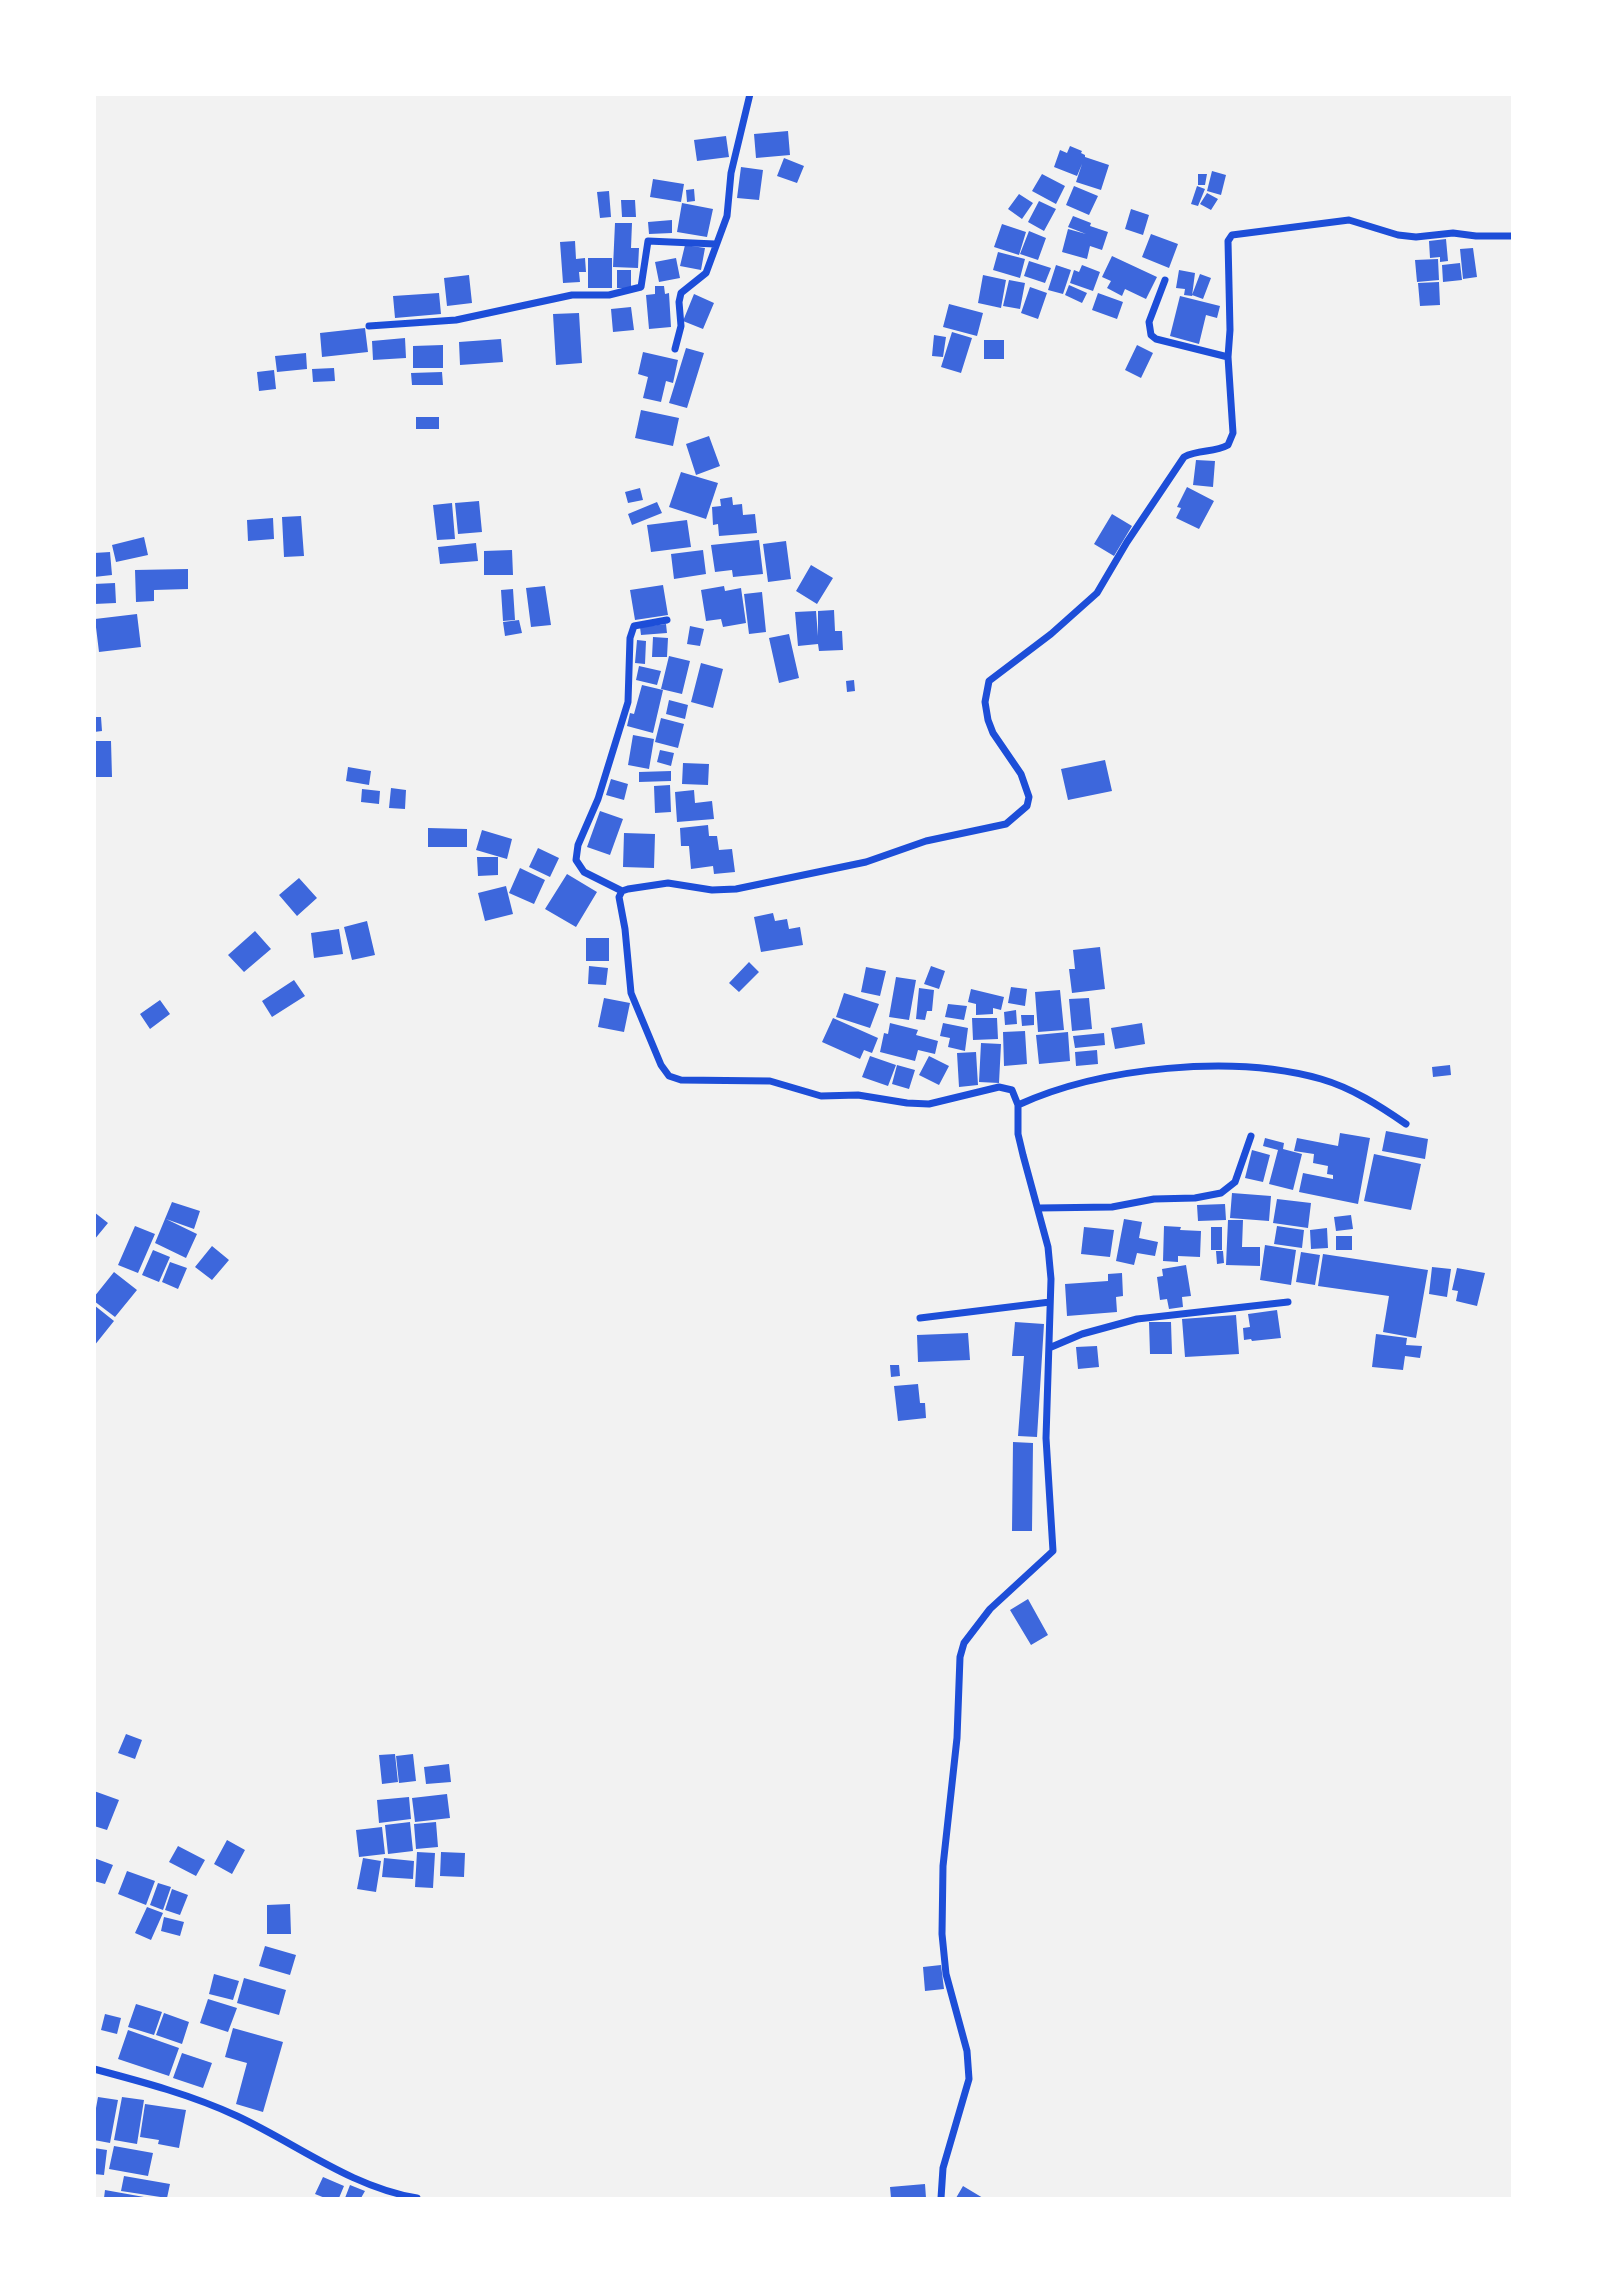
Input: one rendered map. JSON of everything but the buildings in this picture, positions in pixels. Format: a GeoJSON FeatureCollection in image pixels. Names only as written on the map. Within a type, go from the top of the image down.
{"type":"FeatureCollection","features":[{"type":"Feature","properties":{"kind":"street"},"geometry":{"type":"LineString","coordinates":[[675,349],[681,326],[678,302],[681,293],[706,273],[727,216],[731,173],[750,94]]}},
{"type":"Feature","properties":{"kind":"street"},"geometry":{"type":"LineString","coordinates":[[667,620],[634,626],[630,638],[628,702],[598,799],[577,853],[576,860],[584,872],[622,891],[668,883],[721,891],[815,874],[866,862],[926,841],[1006,824],[1027,806],[1029,797],[1021,774],[993,733],[988,720],[985,702],[989,681],[1051,634],[1097,593],[1127,542],[1184,457],[1193,452],[1217,451],[1228,445],[1233,433],[1227,357],[1230,330],[1228,241],[1232,235],[1349,220],[1398,235],[1416,237],[1453,233],[1513,236]]}},
{"type":"Feature","properties":{"kind":"street"},"geometry":{"type":"LineString","coordinates":[[369,326],[456,320],[572,295],[620,292],[641,287],[648,241],[715,244]]}},
{"type":"Feature","properties":{"kind":"street"},"geometry":{"type":"LineString","coordinates":[[1165,280],[1149,322],[1151,335],[1156,339],[1227,357]]}},
{"type":"Feature","properties":{"kind":"street"},"geometry":{"type":"LineString","coordinates":[[622,891],[619,897],[631,993],[661,1065],[669,1076],[681,1080],[770,1081],[821,1096],[858,1095],[918,1104],[929,1104],[999,1087],[1012,1090],[1018,1105],[1018,1134],[1048,1247],[1051,1279],[1045,1438],[1053,1551],[989,1609],[964,1643],[960,1657],[957,1738],[943,1866],[942,1934],[946,1974],[967,2051],[969,2079],[943,2168],[941,2199]]}},
{"type":"Feature","properties":{"kind":"street"},"geometry":{"type":"LineString","coordinates":[[1018,1105],[1047,1092],[1090,1080],[1169,1070],[1241,1066],[1291,1072],[1323,1080],[1360,1096],[1406,1124]]}},
{"type":"Feature","properties":{"kind":"street"},"geometry":{"type":"LineString","coordinates":[[1038,1208],[1112,1207],[1154,1199],[1221,1194],[1236,1182],[1251,1136]]}},
{"type":"Feature","properties":{"kind":"street"},"geometry":{"type":"LineString","coordinates":[[920,1318],[1050,1302]]}},
{"type":"Feature","properties":{"kind":"street"},"geometry":{"type":"LineString","coordinates":[[1049,1348],[1137,1318],[1288,1302]]}},
{"type":"Feature","properties":{"kind":"street"},"geometry":{"type":"LineString","coordinates":[[94,2069],[195,2098],[273,2133],[369,2186],[417,2199]]}}]}
